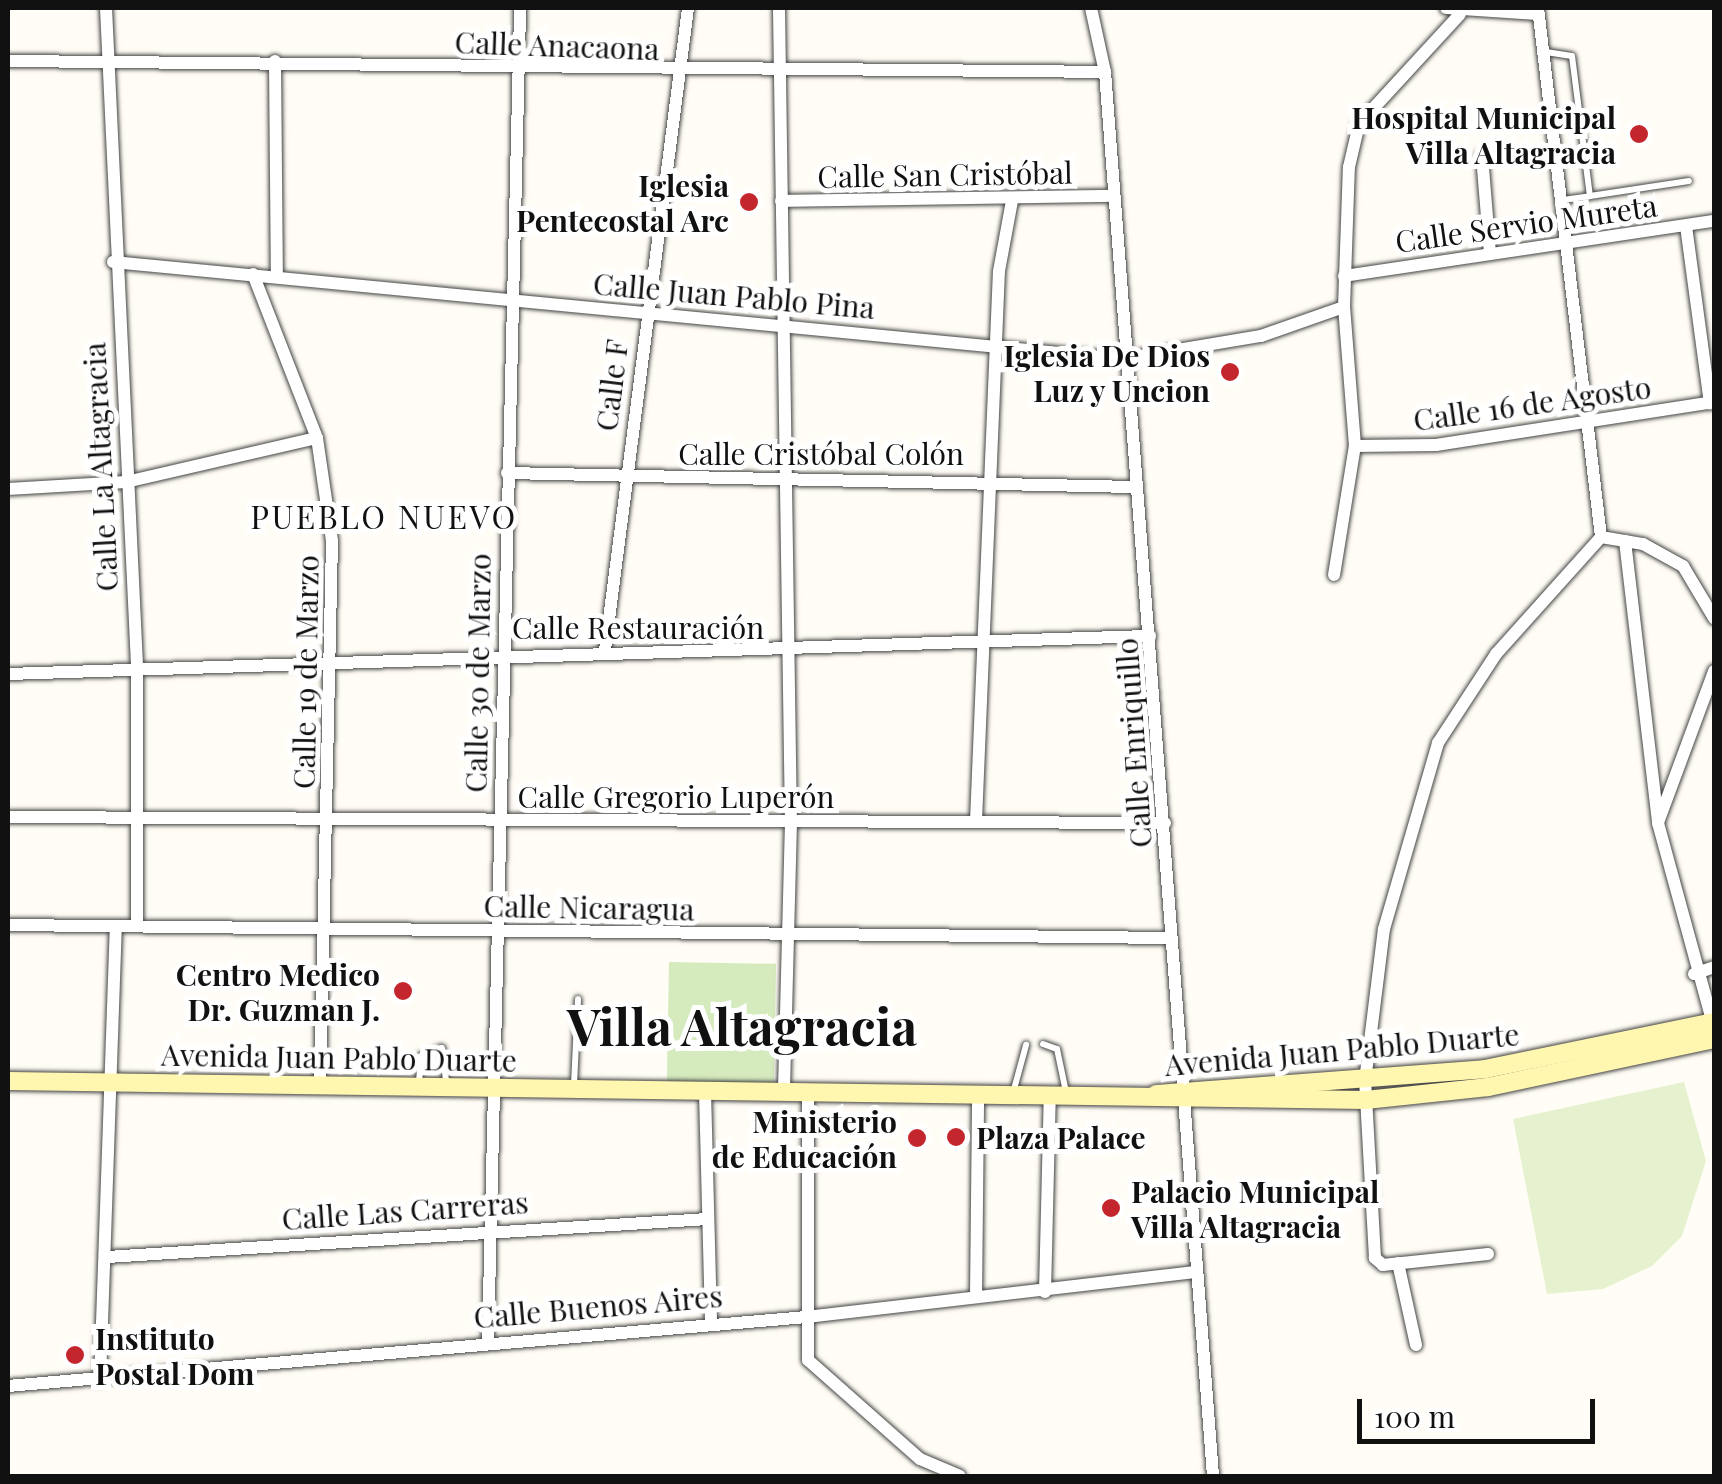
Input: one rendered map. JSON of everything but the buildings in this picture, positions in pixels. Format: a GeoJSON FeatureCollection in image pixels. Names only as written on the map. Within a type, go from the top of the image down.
{"type":"FeatureCollection","features":[{"type":"Feature","properties":{"kind":"main road","name":"Avenida Juan Pablo Duarte"},"geometry":{"type":"LineString","coordinates":[[8,1081],[574,1086],[705,1092],[978,1095],[1366,1090],[1714,1029]]}},
{"type":"Feature","properties":{"kind":"street","name":"Calle La Altagracia"},"geometry":{"type":"LineString","coordinates":[[106,8],[113,262],[136,666],[137,923]]}},
{"type":"Feature","properties":{"kind":"street","name":"Calle 30 de Marzo"},"geometry":{"type":"LineString","coordinates":[[488,1340],[520,8]]}},
{"type":"Feature","properties":{"kind":"street","name":"Calle F"},"geometry":{"type":"LineString","coordinates":[[605,650],[645,312],[688,8]]}},
{"type":"Feature","properties":{"kind":"street"},"geometry":{"type":"LineString","coordinates":[[779,8],[784,652],[790,822],[784,1091]]}},
{"type":"Feature","properties":{"kind":"street","name":"Calle Enriquillo"},"geometry":{"type":"LineString","coordinates":[[1092,8],[1105,72],[1110,196],[1150,636],[1193,1272],[1213,1476]]}},
{"type":"Feature","properties":{"kind":"street"},"geometry":{"type":"LineString","coordinates":[[1334,575],[1356,446],[1344,276],[1358,124],[1453,11],[1539,10],[1570,243],[1601,537],[1496,654],[1438,743],[1384,929],[1366,1090],[1376,1258],[1398,1263],[1488,1254]]}},
{"type":"Feature","properties":{"kind":"street","name":"Calle Anacaona"},"geometry":{"type":"LineString","coordinates":[[8,61],[107,56],[679,74],[1105,72]]}},
{"type":"Feature","properties":{"kind":"street"},"geometry":{"type":"LineString","coordinates":[[275,62],[277,277]]}},
{"type":"Feature","properties":{"kind":"street"},"geometry":{"type":"LineString","coordinates":[[1482,156],[1490,253]]}},
{"type":"Feature","properties":{"kind":"street","name":"Calle San Cristóbal"},"geometry":{"type":"LineString","coordinates":[[781,201],[1012,201],[1110,196]]}},
{"type":"Feature","properties":{"kind":"street"},"geometry":{"type":"LineString","coordinates":[[976,821],[997,480],[994,345],[1012,201]]}},
{"type":"Feature","properties":{"kind":"street","name":"Calle Servio Mureta"},"geometry":{"type":"LineString","coordinates":[[1344,276],[1714,221]]}},
{"type":"Feature","properties":{"kind":"street"},"geometry":{"type":"LineString","coordinates":[[1686,226],[1712,402]]}},
{"type":"Feature","properties":{"kind":"street","name":"Calle Juan Pablo Pina"},"geometry":{"type":"LineString","coordinates":[[113,262],[1123,360],[1262,336],[1344,308]]}},
{"type":"Feature","properties":{"kind":"street","name":"Calle 19 de Marzo"},"geometry":{"type":"LineString","coordinates":[[253,274],[317,438],[332,540],[327,929],[320,1084]]}},
{"type":"Feature","properties":{"kind":"street","name":"Calle 16 de Agosto"},"geometry":{"type":"LineString","coordinates":[[1356,446],[1591,424],[1712,402]]}},
{"type":"Feature","properties":{"kind":"street"},"geometry":{"type":"LineString","coordinates":[[8,488],[126,482],[317,438]]}},
{"type":"Feature","properties":{"kind":"street","name":"Calle Cristóbal Colón"},"geometry":{"type":"LineString","coordinates":[[507,473],[782,480],[997,480],[1135,487]]}},
{"type":"Feature","properties":{"kind":"street"},"geometry":{"type":"LineString","coordinates":[[1601,537],[1626,541],[1682,566],[1714,618]]}},
{"type":"Feature","properties":{"kind":"street"},"geometry":{"type":"LineString","coordinates":[[1626,541],[1658,823],[1694,974],[1714,1029]]}},
{"type":"Feature","properties":{"kind":"street","name":"Calle Restauración"},"geometry":{"type":"LineString","coordinates":[[8,674],[502,652],[784,652],[987,640],[1150,636]]}},
{"type":"Feature","properties":{"kind":"street"},"geometry":{"type":"LineString","coordinates":[[1658,823],[1714,670]]}},
{"type":"Feature","properties":{"kind":"street","name":"Calle Gregorio Luperón"},"geometry":{"type":"LineString","coordinates":[[8,818],[1165,823]]}},
{"type":"Feature","properties":{"kind":"street","name":"Calle Nicaragua"},"geometry":{"type":"LineString","coordinates":[[8,925],[116,928],[137,923],[790,936],[1171,938]]}},
{"type":"Feature","properties":{"kind":"street"},"geometry":{"type":"LineString","coordinates":[[100,1380],[116,928]]}},
{"type":"Feature","properties":{"kind":"street"},"geometry":{"type":"LineString","coordinates":[[1694,974],[1714,966]]}},
{"type":"Feature","properties":{"kind":"street"},"geometry":{"type":"LineString","coordinates":[[705,1092],[711,1320]]}},
{"type":"Feature","properties":{"kind":"street"},"geometry":{"type":"LineString","coordinates":[[808,1093],[808,1360],[920,1458],[960,1476]]}},
{"type":"Feature","properties":{"kind":"street"},"geometry":{"type":"LineString","coordinates":[[1045,1292],[1058,1094]]}},
{"type":"Feature","properties":{"kind":"street"},"geometry":{"type":"LineString","coordinates":[[976,1297],[978,1095]]}},
{"type":"Feature","properties":{"kind":"street","name":"Calle Las Carreras"},"geometry":{"type":"LineString","coordinates":[[107,1257],[490,1226],[708,1219]]}},
{"type":"Feature","properties":{"kind":"street"},"geometry":{"type":"LineString","coordinates":[[1398,1263],[1416,1346]]}},
{"type":"Feature","properties":{"kind":"street","name":"Calle Buenos Aires"},"geometry":{"type":"LineString","coordinates":[[8,1386],[711,1320],[806,1316],[1045,1292],[1193,1272]]}},
{"type":"Feature","properties":{"kind":"lane"},"geometry":{"type":"LineString","coordinates":[[1544,52],[1572,56],[1590,196]]}},
{"type":"Feature","properties":{"kind":"lane"},"geometry":{"type":"LineString","coordinates":[[1563,200],[1689,181]]}},
{"type":"Feature","properties":{"kind":"lane"},"geometry":{"type":"LineString","coordinates":[[574,1086],[578,999]]}},
{"type":"Feature","properties":{"kind":"lane"},"geometry":{"type":"LineString","coordinates":[[1043,1044],[1057,1049],[1058,1094]]}},
{"type":"Feature","properties":{"kind":"lane"},"geometry":{"type":"LineString","coordinates":[[1012,1094],[1026,1045]]}},
{"type":"Feature","properties":{"kind":"lane"},"geometry":{"type":"LineString","coordinates":[[419,1085],[422,1056],[442,1048],[446,1086]]}},
{"type":"Feature","properties":{"kind":"green space"},"geometry":{"type":"Polygon","coordinates":[[[669,962],[776,964],[774,1084],[667,1082],[669,962]]]}},
{"type":"Feature","properties":{"kind":"green space"},"geometry":{"type":"Polygon","coordinates":[[[1684,1082],[1706,1161],[1682,1236],[1652,1266],[1603,1289],[1547,1294],[1513,1119],[1684,1082]]]}},
{"type":"Feature","properties":{"kind":"place","name":"Hospital Municipal Villa Altagracia"},"geometry":{"type":"Point","coordinates":[1639,134]}},
{"type":"Feature","properties":{"kind":"place","name":"Iglesia Pentecostal Arc"},"geometry":{"type":"Point","coordinates":[749,202]}},
{"type":"Feature","properties":{"kind":"place","name":"Iglesia De Dios Luz y Uncion"},"geometry":{"type":"Point","coordinates":[1230,372]}},
{"type":"Feature","properties":{"kind":"place","name":"Centro Medico Dr. Guzman J."},"geometry":{"type":"Point","coordinates":[403,991]}},
{"type":"Feature","properties":{"kind":"place","name":"Plaza Palace"},"geometry":{"type":"Point","coordinates":[956,1137]}},
{"type":"Feature","properties":{"kind":"place","name":"Ministerio de Educación"},"geometry":{"type":"Point","coordinates":[917,1138]}},
{"type":"Feature","properties":{"kind":"place","name":"Palacio Municipal Villa Altagracia"},"geometry":{"type":"Point","coordinates":[1111,1208]}},
{"type":"Feature","properties":{"kind":"place","name":"Instituto Postal Dom"},"geometry":{"type":"Point","coordinates":[75,1355]}},
{"type":"Feature","properties":{"kind":"district","name":"PUEBLO NUEVO"},"geometry":{"type":"Point","coordinates":[384,516]}},
{"type":"Feature","properties":{"kind":"district","name":"Villa Altagracia"},"geometry":{"type":"Point","coordinates":[742,1026]}}]}
